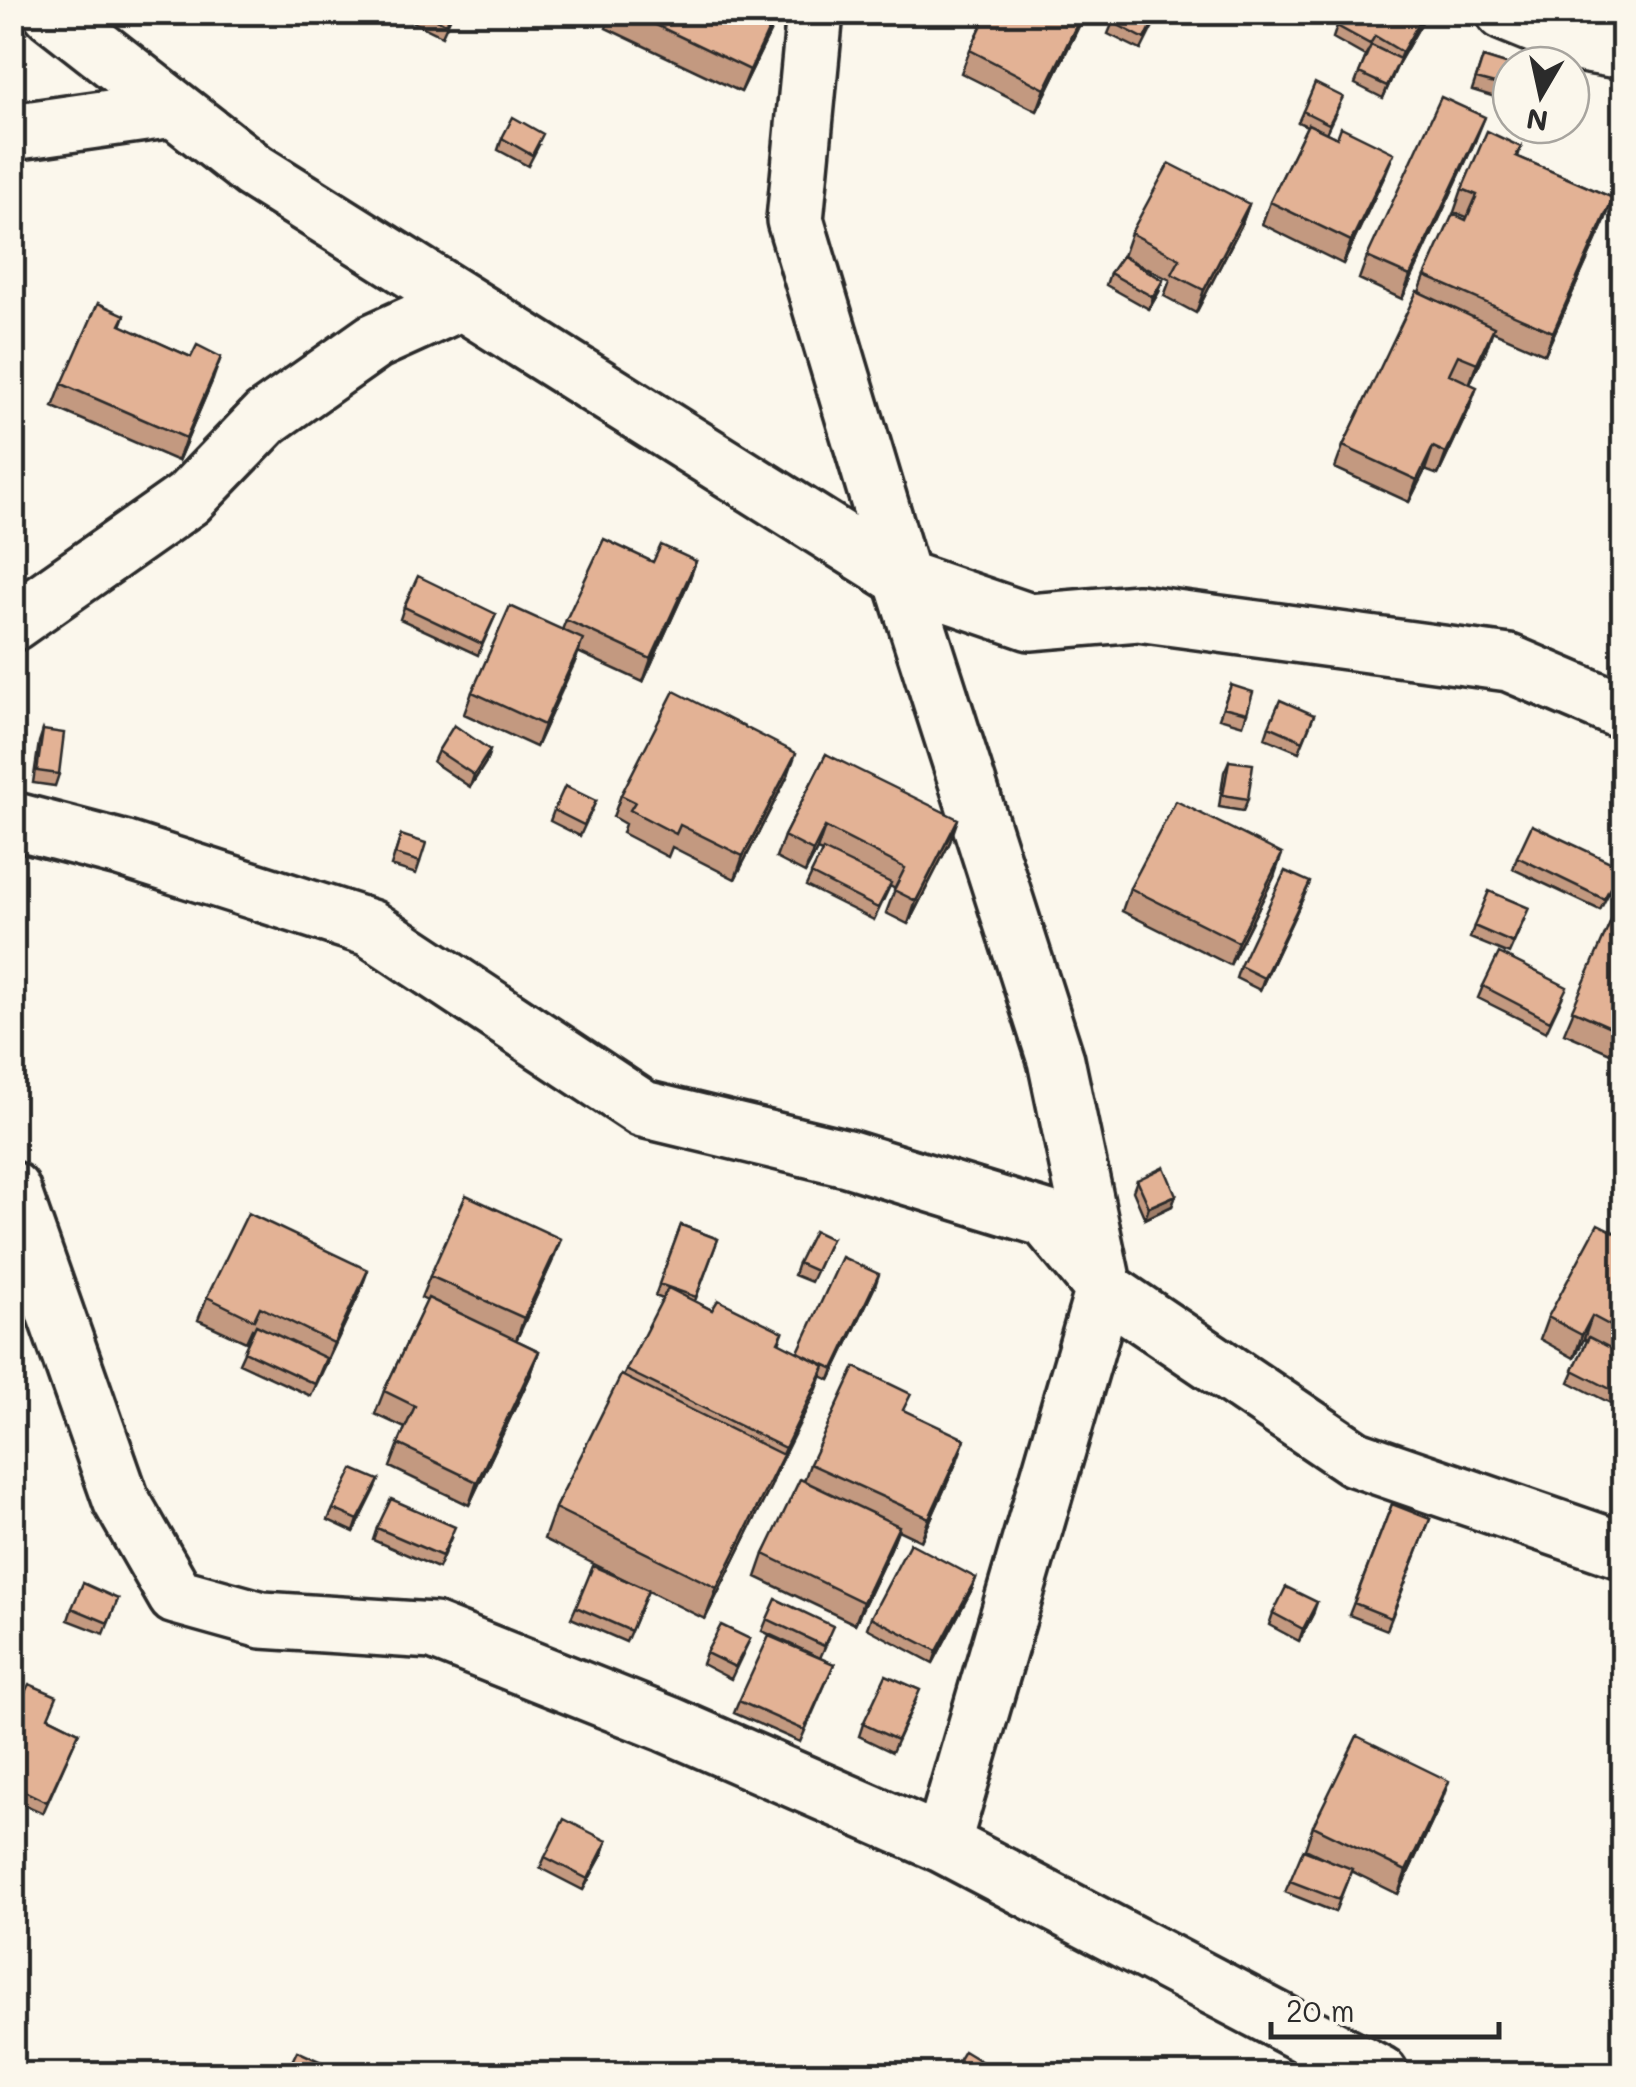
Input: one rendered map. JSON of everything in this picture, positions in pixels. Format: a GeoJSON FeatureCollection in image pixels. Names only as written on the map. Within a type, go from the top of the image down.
{"type":"FeatureCollection","features":[{"type":"Feature","properties":{"kind":"street"},"geometry":{"type":"LineString","coordinates":[[51,12],[254,171],[902,578],[1030,622],[1138,613],[1509,663],[1624,712]]}},
{"type":"Feature","properties":{"kind":"street"},"geometry":{"type":"LineString","coordinates":[[815,12],[795,220],[902,578],[1056,1060],[1104,1290],[942,1844]]}},
{"type":"Feature","properties":{"kind":"street"},"geometry":{"type":"LineString","coordinates":[[1504,12],[1582,44],[1624,52]]}},
{"type":"Feature","properties":{"kind":"street"},"geometry":{"type":"LineString","coordinates":[[12,132],[173,109]]}},
{"type":"Feature","properties":{"kind":"street"},"geometry":{"type":"LineString","coordinates":[[12,623],[188,499],[266,418],[375,341],[461,302]]}},
{"type":"Feature","properties":{"kind":"street"},"geometry":{"type":"LineString","coordinates":[[12,820],[122,849],[370,928],[643,1109],[847,1158],[1046,1220],[1104,1290],[1354,1458],[1624,1550]]}},
{"type":"Feature","properties":{"kind":"street"},"geometry":{"type":"LineString","coordinates":[[12,1190],[121,1500],[176,1596],[262,1620],[433,1630],[668,1724],[942,1844],[1380,2074]]}},
{"type":"Feature","properties":{"kind":"building"},"geometry":{"type":"Polygon","coordinates":[[[423,12],[452,12],[446,24],[423,12]]]}},
{"type":"Feature","properties":{"kind":"building"},"geometry":{"type":"Polygon","coordinates":[[[629,12],[777,12],[750,70],[629,12]]]}},
{"type":"Feature","properties":{"kind":"building"},"geometry":{"type":"Polygon","coordinates":[[[988,12],[1083,12],[1045,89],[970,50],[988,12]]]}},
{"type":"Feature","properties":{"kind":"building"},"geometry":{"type":"Polygon","coordinates":[[[1117,12],[1158,12],[1145,39],[1112,22],[1117,12]]]}},
{"type":"Feature","properties":{"kind":"building"},"geometry":{"type":"Polygon","coordinates":[[[1345,12],[1425,12],[1402,52],[1375,36],[1370,44],[1337,26],[1345,12]]]}},
{"type":"Feature","properties":{"kind":"building"},"geometry":{"type":"Polygon","coordinates":[[[1371,45],[1400,59],[1387,86],[1359,73],[1371,45]]]}},
{"type":"Feature","properties":{"kind":"building"},"geometry":{"type":"Polygon","coordinates":[[[1483,57],[1491,59],[1491,83],[1476,79],[1483,57]]]}},
{"type":"Feature","properties":{"kind":"building"},"geometry":{"type":"Polygon","coordinates":[[[1315,83],[1343,97],[1329,124],[1303,111],[1315,83]]]}},
{"type":"Feature","properties":{"kind":"building"},"geometry":{"type":"Polygon","coordinates":[[[1441,97],[1485,117],[1410,276],[1367,257],[1441,97]]]}},
{"type":"Feature","properties":{"kind":"building"},"geometry":{"type":"Polygon","coordinates":[[[513,117],[543,134],[532,155],[502,138],[513,117]]]}},
{"type":"Feature","properties":{"kind":"building"},"geometry":{"type":"Polygon","coordinates":[[[1308,124],[1337,138],[1341,127],[1394,153],[1351,241],[1270,202],[1308,124]]]}},
{"type":"Feature","properties":{"kind":"building"},"geometry":{"type":"Polygon","coordinates":[[[1487,131],[1491,133],[1491,145],[1517,145],[1521,147],[1516,156],[1613,198],[1553,332],[1425,276],[1453,214],[1466,220],[1477,195],[1462,189],[1487,131]]]}},
{"type":"Feature","properties":{"kind":"building"},"geometry":{"type":"Polygon","coordinates":[[[1169,163],[1249,204],[1204,290],[1172,274],[1180,259],[1131,233],[1169,163]]]}},
{"type":"Feature","properties":{"kind":"building"},"geometry":{"type":"Polygon","coordinates":[[[1122,256],[1163,280],[1153,297],[1110,273],[1122,256]]]}},
{"type":"Feature","properties":{"kind":"building"},"geometry":{"type":"Polygon","coordinates":[[[1417,291],[1494,327],[1477,363],[1458,355],[1449,374],[1477,387],[1446,453],[1433,447],[1417,480],[1343,446],[1417,291]]]}},
{"type":"Feature","properties":{"kind":"building"},"geometry":{"type":"Polygon","coordinates":[[[98,303],[125,315],[120,325],[191,357],[197,345],[221,357],[186,438],[62,384],[98,303]]]}},
{"type":"Feature","properties":{"kind":"building"},"geometry":{"type":"Polygon","coordinates":[[[604,539],[653,562],[661,545],[696,561],[651,659],[566,620],[604,539]]]}},
{"type":"Feature","properties":{"kind":"building"},"geometry":{"type":"Polygon","coordinates":[[[418,576],[496,614],[482,644],[404,607],[418,576]]]}},
{"type":"Feature","properties":{"kind":"building"},"geometry":{"type":"Polygon","coordinates":[[[510,606],[583,639],[544,725],[472,692],[510,606]]]}},
{"type":"Feature","properties":{"kind":"building"},"geometry":{"type":"Polygon","coordinates":[[[1231,685],[1253,692],[1247,713],[1223,707],[1231,685]]]}},
{"type":"Feature","properties":{"kind":"building"},"geometry":{"type":"Polygon","coordinates":[[[674,691],[796,753],[743,856],[680,825],[676,834],[630,810],[635,802],[621,795],[674,691]]]}},
{"type":"Feature","properties":{"kind":"building"},"geometry":{"type":"Polygon","coordinates":[[[1280,700],[1314,715],[1303,741],[1269,726],[1280,700]]]}},
{"type":"Feature","properties":{"kind":"building"},"geometry":{"type":"Polygon","coordinates":[[[454,725],[490,750],[474,775],[438,751],[454,725]]]}},
{"type":"Feature","properties":{"kind":"building"},"geometry":{"type":"Polygon","coordinates":[[[43,730],[64,733],[59,774],[37,771],[43,730]]]}},
{"type":"Feature","properties":{"kind":"building"},"geometry":{"type":"Polygon","coordinates":[[[826,754],[958,819],[916,901],[894,890],[905,868],[825,827],[813,851],[784,836],[826,754]]]}},
{"type":"Feature","properties":{"kind":"building"},"geometry":{"type":"Polygon","coordinates":[[[1229,761],[1253,764],[1248,799],[1223,795],[1229,761]]]}},
{"type":"Feature","properties":{"kind":"building"},"geometry":{"type":"Polygon","coordinates":[[[565,786],[596,801],[584,825],[554,810],[565,786]]]}},
{"type":"Feature","properties":{"kind":"building"},"geometry":{"type":"Polygon","coordinates":[[[1176,801],[1282,854],[1238,942],[1130,888],[1176,801]]]}},
{"type":"Feature","properties":{"kind":"building"},"geometry":{"type":"Polygon","coordinates":[[[1532,825],[1621,867],[1604,899],[1517,857],[1532,825]]]}},
{"type":"Feature","properties":{"kind":"building"},"geometry":{"type":"Polygon","coordinates":[[[401,835],[426,843],[420,862],[395,854],[401,835]]]}},
{"type":"Feature","properties":{"kind":"building"},"geometry":{"type":"Polygon","coordinates":[[[823,850],[891,883],[878,908],[811,874],[823,850]]]}},
{"type":"Feature","properties":{"kind":"building"},"geometry":{"type":"Polygon","coordinates":[[[1285,871],[1310,882],[1264,978],[1240,966],[1285,871]]]}},
{"type":"Feature","properties":{"kind":"building"},"geometry":{"type":"Polygon","coordinates":[[[1489,891],[1529,908],[1513,943],[1474,926],[1489,891]]]}},
{"type":"Feature","properties":{"kind":"building"},"geometry":{"type":"Polygon","coordinates":[[[1624,891],[1624,1033],[1572,1010],[1624,891]]]}},
{"type":"Feature","properties":{"kind":"building"},"geometry":{"type":"Polygon","coordinates":[[[1499,953],[1567,987],[1550,1021],[1483,986],[1499,953]]]}},
{"type":"Feature","properties":{"kind":"building"},"geometry":{"type":"Polygon","coordinates":[[[1164,1167],[1176,1195],[1149,1207],[1137,1180],[1164,1167]]]}},
{"type":"Feature","properties":{"kind":"building"},"geometry":{"type":"Polygon","coordinates":[[[466,1195],[561,1239],[524,1318],[430,1276],[466,1195]]]}},
{"type":"Feature","properties":{"kind":"building"},"geometry":{"type":"Polygon","coordinates":[[[248,1213],[368,1270],[334,1343],[260,1307],[254,1320],[207,1297],[248,1213]]]}},
{"type":"Feature","properties":{"kind":"building"},"geometry":{"type":"Polygon","coordinates":[[[1598,1224],[1624,1237],[1624,1333],[1592,1316],[1582,1335],[1548,1317],[1598,1224]]]}},
{"type":"Feature","properties":{"kind":"building"},"geometry":{"type":"Polygon","coordinates":[[[681,1225],[718,1239],[696,1297],[659,1284],[681,1225]]]}},
{"type":"Feature","properties":{"kind":"building"},"geometry":{"type":"Polygon","coordinates":[[[814,1231],[831,1239],[816,1271],[798,1263],[814,1231]]]}},
{"type":"Feature","properties":{"kind":"building"},"geometry":{"type":"Polygon","coordinates":[[[842,1257],[879,1274],[834,1369],[798,1352],[842,1257]]]}},
{"type":"Feature","properties":{"kind":"building"},"geometry":{"type":"Polygon","coordinates":[[[668,1288],[712,1310],[718,1300],[783,1332],[778,1342],[825,1366],[785,1448],[626,1370],[668,1288]]]}},
{"type":"Feature","properties":{"kind":"building"},"geometry":{"type":"Polygon","coordinates":[[[428,1298],[539,1351],[477,1482],[398,1444],[415,1406],[384,1391],[428,1298]]]}},
{"type":"Feature","properties":{"kind":"building"},"geometry":{"type":"Polygon","coordinates":[[[256,1325],[326,1358],[315,1384],[244,1351],[256,1325]]]}},
{"type":"Feature","properties":{"kind":"building"},"geometry":{"type":"Polygon","coordinates":[[[1589,1337],[1624,1355],[1624,1396],[1573,1370],[1589,1337]]]}},
{"type":"Feature","properties":{"kind":"building"},"geometry":{"type":"Polygon","coordinates":[[[855,1367],[911,1394],[903,1410],[965,1439],[929,1518],[810,1464],[855,1367]]]}},
{"type":"Feature","properties":{"kind":"building"},"geometry":{"type":"Polygon","coordinates":[[[621,1375],[783,1455],[717,1588],[555,1508],[621,1375]]]}},
{"type":"Feature","properties":{"kind":"building"},"geometry":{"type":"Polygon","coordinates":[[[353,1469],[379,1480],[358,1520],[333,1509],[353,1469]]]}},
{"type":"Feature","properties":{"kind":"building"},"geometry":{"type":"Polygon","coordinates":[[[800,1479],[899,1526],[863,1602],[764,1554],[800,1479]]]}},
{"type":"Feature","properties":{"kind":"building"},"geometry":{"type":"Polygon","coordinates":[[[391,1499],[455,1527],[442,1556],[377,1528],[391,1499]]]}},
{"type":"Feature","properties":{"kind":"building"},"geometry":{"type":"Polygon","coordinates":[[[1392,1504],[1430,1519],[1391,1618],[1354,1603],[1392,1504]]]}},
{"type":"Feature","properties":{"kind":"building"},"geometry":{"type":"Polygon","coordinates":[[[910,1543],[976,1578],[937,1651],[871,1617],[910,1543]]]}},
{"type":"Feature","properties":{"kind":"building"},"geometry":{"type":"Polygon","coordinates":[[[593,1566],[648,1590],[631,1631],[576,1607],[593,1566]]]}},
{"type":"Feature","properties":{"kind":"building"},"geometry":{"type":"Polygon","coordinates":[[[83,1583],[118,1599],[108,1623],[72,1608],[83,1583]]]}},
{"type":"Feature","properties":{"kind":"building"},"geometry":{"type":"Polygon","coordinates":[[[1286,1587],[1317,1602],[1303,1629],[1273,1613],[1286,1587]]]}},
{"type":"Feature","properties":{"kind":"building"},"geometry":{"type":"Polygon","coordinates":[[[776,1599],[833,1626],[824,1646],[767,1619],[776,1599]]]}},
{"type":"Feature","properties":{"kind":"building"},"geometry":{"type":"Polygon","coordinates":[[[721,1625],[750,1639],[735,1667],[706,1653],[721,1625]]]}},
{"type":"Feature","properties":{"kind":"building"},"geometry":{"type":"Polygon","coordinates":[[[769,1636],[834,1664],[804,1730],[739,1701],[769,1636]]]}},
{"type":"Feature","properties":{"kind":"building"},"geometry":{"type":"Polygon","coordinates":[[[886,1675],[920,1690],[897,1740],[863,1724],[886,1675]]]}},
{"type":"Feature","properties":{"kind":"building"},"geometry":{"type":"Polygon","coordinates":[[[29,1684],[57,1696],[48,1717],[79,1732],[47,1802],[12,1785],[12,1719],[29,1684]]]}},
{"type":"Feature","properties":{"kind":"building"},"geometry":{"type":"Polygon","coordinates":[[[1357,1736],[1449,1781],[1406,1871],[1313,1826],[1357,1736]]]}},
{"type":"Feature","properties":{"kind":"building"},"geometry":{"type":"Polygon","coordinates":[[[564,1819],[607,1841],[588,1879],[545,1857],[564,1819]]]}},
{"type":"Feature","properties":{"kind":"building"},"geometry":{"type":"Polygon","coordinates":[[[1303,1850],[1352,1869],[1339,1900],[1290,1881],[1303,1850]]]}},
{"type":"Feature","properties":{"kind":"building"},"geometry":{"type":"Polygon","coordinates":[[[297,2051],[348,2074],[286,2074],[297,2051]]]}},
{"type":"Feature","properties":{"kind":"building"},"geometry":{"type":"Polygon","coordinates":[[[964,2051],[987,2065],[981,2074],[950,2074],[964,2051]]]}}]}
